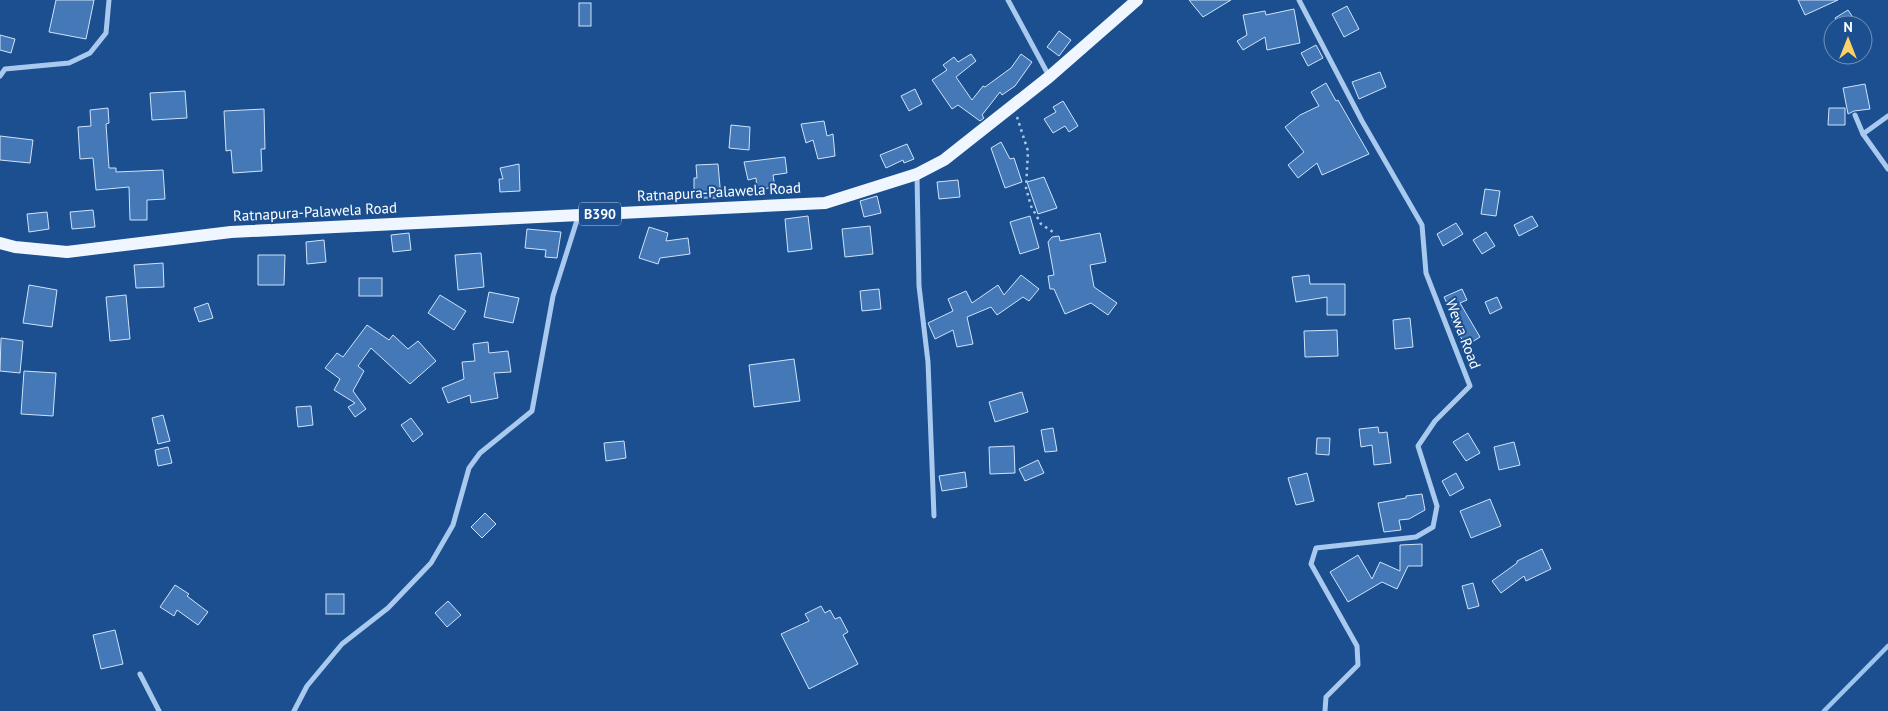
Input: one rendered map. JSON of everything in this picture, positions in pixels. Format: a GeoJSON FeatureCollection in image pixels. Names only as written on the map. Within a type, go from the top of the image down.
{"type":"FeatureCollection","features":[{"type":"Feature","properties":{"kind":"main road","name":"Ratnapura-Palawela Road"},"geometry":{"type":"LineString","coordinates":[[0,243],[15,247],[68,252],[231,232],[826,203],[917,174],[944,160],[1049,77],[1137,0]]}},
{"type":"Feature","properties":{"kind":"street"},"geometry":{"type":"LineString","coordinates":[[0,76],[5,69],[69,64],[90,53],[106,33],[108,0]]}},
{"type":"Feature","properties":{"kind":"street"},"geometry":{"type":"LineString","coordinates":[[1008,0],[1049,77]]}},
{"type":"Feature","properties":{"kind":"street","name":"Wewa Road"},"geometry":{"type":"LineString","coordinates":[[1299,0],[1362,121],[1422,225],[1426,273],[1470,386],[1435,421],[1418,446],[1437,506],[1434,527],[1416,537],[1316,548],[1311,564],[1356,646],[1358,665],[1326,697],[1325,711]]}},
{"type":"Feature","properties":{"kind":"street"},"geometry":{"type":"LineString","coordinates":[[1855,115],[1863,134],[1888,169]]}},
{"type":"Feature","properties":{"kind":"street"},"geometry":{"type":"LineString","coordinates":[[1863,134],[1888,116]]}},
{"type":"Feature","properties":{"kind":"street"},"geometry":{"type":"LineString","coordinates":[[917,174],[919,286],[928,362],[934,516]]}},
{"type":"Feature","properties":{"kind":"street"},"geometry":{"type":"LineString","coordinates":[[294,711],[307,686],[342,644],[388,608],[431,563],[453,525],[469,468],[480,453],[532,411],[552,296],[578,216]]}},
{"type":"Feature","properties":{"kind":"street"},"geometry":{"type":"LineString","coordinates":[[140,674],[159,711]]}},
{"type":"Feature","properties":{"kind":"path"},"geometry":{"type":"LineString","coordinates":[[1013,106],[1028,151],[1026,188],[1031,206],[1041,224],[1056,234]]}},
{"type":"Feature","properties":{"kind":"building"},"geometry":{"type":"Polygon","coordinates":[[[56,0],[94,0],[86,39],[49,32],[56,0]]]}},
{"type":"Feature","properties":{"kind":"building"},"geometry":{"type":"Polygon","coordinates":[[[1189,0],[1231,0],[1203,17],[1189,0]]]}},
{"type":"Feature","properties":{"kind":"building"},"geometry":{"type":"Polygon","coordinates":[[[1798,0],[1838,0],[1805,15],[1798,0]]]}},
{"type":"Feature","properties":{"kind":"building"},"geometry":{"type":"Polygon","coordinates":[[[579,3],[591,3],[591,26],[579,26],[579,3]]]}},
{"type":"Feature","properties":{"kind":"building"},"geometry":{"type":"Polygon","coordinates":[[[1347,6],[1359,29],[1344,37],[1332,14],[1347,6]]]}},
{"type":"Feature","properties":{"kind":"building"},"geometry":{"type":"Polygon","coordinates":[[[1294,9],[1300,43],[1267,50],[1265,37],[1243,50],[1237,41],[1247,35],[1243,15],[1265,11],[1266,15],[1294,9]]]}},
{"type":"Feature","properties":{"kind":"building"},"geometry":{"type":"Polygon","coordinates":[[[1848,10],[1851,15],[1840,15],[1848,10]]]}},
{"type":"Feature","properties":{"kind":"building"},"geometry":{"type":"Polygon","coordinates":[[[1059,31],[1071,40],[1059,56],[1047,47],[1059,31]]]}},
{"type":"Feature","properties":{"kind":"building"},"geometry":{"type":"Polygon","coordinates":[[[0,35],[15,39],[11,53],[0,50],[0,35]]]}},
{"type":"Feature","properties":{"kind":"building"},"geometry":{"type":"Polygon","coordinates":[[[1316,45],[1323,58],[1308,66],[1301,53],[1316,45]]]}},
{"type":"Feature","properties":{"kind":"building"},"geometry":{"type":"Polygon","coordinates":[[[971,54],[976,61],[956,77],[972,100],[983,86],[985,87],[1011,68],[1021,54],[1032,62],[1015,86],[1002,95],[1000,92],[982,115],[984,118],[980,121],[958,105],[952,109],[932,80],[947,70],[943,65],[954,57],[958,62],[971,54]]]}},
{"type":"Feature","properties":{"kind":"building"},"geometry":{"type":"Polygon","coordinates":[[[1380,72],[1386,87],[1359,99],[1352,82],[1380,72]]]}},
{"type":"Feature","properties":{"kind":"building"},"geometry":{"type":"Polygon","coordinates":[[[1326,83],[1369,154],[1322,175],[1317,163],[1298,178],[1288,165],[1304,152],[1285,127],[1300,115],[1319,106],[1311,92],[1326,83]]]}},
{"type":"Feature","properties":{"kind":"building"},"geometry":{"type":"Polygon","coordinates":[[[1865,84],[1870,109],[1854,111],[1848,114],[1843,88],[1865,84]]]}},
{"type":"Feature","properties":{"kind":"building"},"geometry":{"type":"Polygon","coordinates":[[[915,89],[922,104],[909,111],[901,96],[915,89]]]}},
{"type":"Feature","properties":{"kind":"building"},"geometry":{"type":"Polygon","coordinates":[[[185,91],[187,118],[152,120],[150,93],[185,91]]]}},
{"type":"Feature","properties":{"kind":"building"},"geometry":{"type":"Polygon","coordinates":[[[1063,101],[1078,126],[1069,132],[1065,126],[1053,133],[1044,119],[1056,112],[1053,107],[1063,101]]]}},
{"type":"Feature","properties":{"kind":"building"},"geometry":{"type":"Polygon","coordinates":[[[108,108],[109,123],[106,124],[109,168],[116,168],[116,172],[163,170],[165,199],[147,200],[147,220],[130,220],[129,187],[96,190],[93,158],[80,159],[78,127],[91,126],[90,110],[108,108]]]}},
{"type":"Feature","properties":{"kind":"building"},"geometry":{"type":"Polygon","coordinates":[[[1829,108],[1845,108],[1845,125],[1828,125],[1829,108]]]}},
{"type":"Feature","properties":{"kind":"building"},"geometry":{"type":"Polygon","coordinates":[[[264,109],[265,149],[261,149],[262,171],[233,173],[231,150],[226,151],[224,111],[264,109]]]}},
{"type":"Feature","properties":{"kind":"building"},"geometry":{"type":"Polygon","coordinates":[[[824,121],[827,136],[833,134],[835,156],[818,159],[813,140],[806,143],[801,124],[824,121]]]}},
{"type":"Feature","properties":{"kind":"building"},"geometry":{"type":"Polygon","coordinates":[[[731,125],[750,127],[749,150],[729,148],[731,125]]]}},
{"type":"Feature","properties":{"kind":"building"},"geometry":{"type":"Polygon","coordinates":[[[0,136],[33,140],[30,163],[0,160],[0,136]]]}},
{"type":"Feature","properties":{"kind":"building"},"geometry":{"type":"Polygon","coordinates":[[[1001,142],[1010,159],[1014,158],[1022,182],[1005,188],[991,148],[1001,142]]]}},
{"type":"Feature","properties":{"kind":"building"},"geometry":{"type":"Polygon","coordinates":[[[907,144],[914,159],[904,163],[903,160],[886,168],[880,155],[907,144]]]}},
{"type":"Feature","properties":{"kind":"building"},"geometry":{"type":"Polygon","coordinates":[[[785,157],[787,173],[773,175],[775,187],[757,190],[756,178],[748,180],[744,162],[785,157]]]}},
{"type":"Feature","properties":{"kind":"building"},"geometry":{"type":"Polygon","coordinates":[[[519,164],[520,191],[500,192],[499,179],[503,179],[500,168],[519,164]]]}},
{"type":"Feature","properties":{"kind":"building"},"geometry":{"type":"Polygon","coordinates":[[[718,164],[721,198],[694,198],[694,178],[697,178],[696,165],[718,164]]]}},
{"type":"Feature","properties":{"kind":"building"},"geometry":{"type":"Polygon","coordinates":[[[1044,177],[1057,208],[1038,214],[1027,182],[1044,177]]]}},
{"type":"Feature","properties":{"kind":"building"},"geometry":{"type":"Polygon","coordinates":[[[958,180],[960,197],[939,199],[937,182],[958,180]]]}},
{"type":"Feature","properties":{"kind":"building"},"geometry":{"type":"Polygon","coordinates":[[[1485,189],[1500,191],[1496,216],[1481,214],[1485,189]]]}},
{"type":"Feature","properties":{"kind":"building"},"geometry":{"type":"Polygon","coordinates":[[[877,196],[881,213],[864,217],[860,201],[877,196]]]}},
{"type":"Feature","properties":{"kind":"building"},"geometry":{"type":"Polygon","coordinates":[[[93,210],[95,227],[72,229],[70,212],[93,210]]]}},
{"type":"Feature","properties":{"kind":"building"},"geometry":{"type":"Polygon","coordinates":[[[47,212],[49,229],[29,232],[27,214],[47,212]]]}},
{"type":"Feature","properties":{"kind":"building"},"geometry":{"type":"Polygon","coordinates":[[[808,216],[812,249],[788,252],[785,219],[808,216]]]}},
{"type":"Feature","properties":{"kind":"building"},"geometry":{"type":"Polygon","coordinates":[[[1030,216],[1039,248],[1020,254],[1010,222],[1030,216]]]}},
{"type":"Feature","properties":{"kind":"building"},"geometry":{"type":"Polygon","coordinates":[[[1532,216],[1538,226],[1519,236],[1514,225],[1532,216]]]}},
{"type":"Feature","properties":{"kind":"building"},"geometry":{"type":"Polygon","coordinates":[[[1456,223],[1463,234],[1443,246],[1437,234],[1456,223]]]}},
{"type":"Feature","properties":{"kind":"building"},"geometry":{"type":"Polygon","coordinates":[[[870,226],[873,254],[845,257],[842,229],[870,226]]]}},
{"type":"Feature","properties":{"kind":"building"},"geometry":{"type":"Polygon","coordinates":[[[649,227],[668,233],[666,241],[688,238],[690,254],[660,258],[658,264],[639,258],[649,227]]]}},
{"type":"Feature","properties":{"kind":"building"},"geometry":{"type":"Polygon","coordinates":[[[527,229],[561,232],[557,258],[545,257],[546,250],[525,248],[527,229]]]}},
{"type":"Feature","properties":{"kind":"building"},"geometry":{"type":"Polygon","coordinates":[[[1486,232],[1495,246],[1482,254],[1473,240],[1486,232]]]}},
{"type":"Feature","properties":{"kind":"building"},"geometry":{"type":"Polygon","coordinates":[[[409,233],[411,250],[393,252],[391,235],[409,233]]]}},
{"type":"Feature","properties":{"kind":"building"},"geometry":{"type":"Polygon","coordinates":[[[1100,233],[1106,262],[1090,265],[1094,287],[1117,303],[1108,315],[1091,303],[1065,314],[1054,289],[1050,289],[1048,276],[1054,275],[1048,242],[1052,237],[1059,236],[1060,241],[1100,233]]]}},
{"type":"Feature","properties":{"kind":"building"},"geometry":{"type":"Polygon","coordinates":[[[324,240],[326,262],[307,264],[306,242],[324,240]]]}},
{"type":"Feature","properties":{"kind":"building"},"geometry":{"type":"Polygon","coordinates":[[[481,253],[484,287],[458,290],[455,255],[481,253]]]}},
{"type":"Feature","properties":{"kind":"building"},"geometry":{"type":"Polygon","coordinates":[[[258,255],[285,255],[284,285],[258,285],[258,255]]]}},
{"type":"Feature","properties":{"kind":"building"},"geometry":{"type":"Polygon","coordinates":[[[163,263],[164,287],[136,288],[134,265],[163,263]]]}},
{"type":"Feature","properties":{"kind":"building"},"geometry":{"type":"Polygon","coordinates":[[[1021,275],[1039,289],[1029,301],[1023,297],[997,315],[991,307],[967,317],[973,344],[957,347],[953,330],[935,339],[928,323],[953,311],[948,299],[966,291],[972,303],[998,285],[1004,295],[1021,275]]]}},
{"type":"Feature","properties":{"kind":"building"},"geometry":{"type":"Polygon","coordinates":[[[1309,275],[1310,284],[1345,284],[1345,315],[1327,315],[1327,297],[1296,302],[1292,277],[1309,275]]]}},
{"type":"Feature","properties":{"kind":"building"},"geometry":{"type":"Polygon","coordinates":[[[359,278],[382,278],[382,296],[359,296],[359,278]]]}},
{"type":"Feature","properties":{"kind":"building"},"geometry":{"type":"Polygon","coordinates":[[[29,285],[57,290],[52,327],[23,323],[29,285]]]}},
{"type":"Feature","properties":{"kind":"building"},"geometry":{"type":"Polygon","coordinates":[[[879,289],[881,309],[862,311],[860,291],[879,289]]]}},
{"type":"Feature","properties":{"kind":"building"},"geometry":{"type":"Polygon","coordinates":[[[1462,289],[1467,300],[1460,303],[1480,337],[1466,346],[1451,321],[1454,319],[1444,297],[1462,289]]]}},
{"type":"Feature","properties":{"kind":"building"},"geometry":{"type":"Polygon","coordinates":[[[489,292],[519,298],[513,323],[484,317],[489,292]]]}},
{"type":"Feature","properties":{"kind":"building"},"geometry":{"type":"Polygon","coordinates":[[[126,295],[130,339],[110,341],[106,297],[126,295]]]}},
{"type":"Feature","properties":{"kind":"building"},"geometry":{"type":"Polygon","coordinates":[[[440,295],[466,311],[454,330],[428,313],[440,295]]]}},
{"type":"Feature","properties":{"kind":"building"},"geometry":{"type":"Polygon","coordinates":[[[1497,297],[1502,308],[1490,314],[1485,302],[1497,297]]]}},
{"type":"Feature","properties":{"kind":"building"},"geometry":{"type":"Polygon","coordinates":[[[208,303],[213,318],[199,322],[194,308],[208,303]]]}},
{"type":"Feature","properties":{"kind":"building"},"geometry":{"type":"Polygon","coordinates":[[[1410,318],[1413,347],[1395,349],[1393,320],[1410,318]]]}},
{"type":"Feature","properties":{"kind":"building"},"geometry":{"type":"Polygon","coordinates":[[[367,325],[389,340],[393,335],[408,349],[418,341],[436,361],[410,384],[371,348],[358,366],[364,371],[353,391],[366,409],[355,417],[348,407],[355,403],[334,390],[340,379],[325,368],[337,353],[343,357],[367,325]]]}},
{"type":"Feature","properties":{"kind":"building"},"geometry":{"type":"Polygon","coordinates":[[[1337,330],[1338,356],[1305,357],[1304,331],[1337,330]]]}},
{"type":"Feature","properties":{"kind":"building"},"geometry":{"type":"Polygon","coordinates":[[[1,338],[23,341],[20,373],[0,371],[1,338]]]}},
{"type":"Feature","properties":{"kind":"building"},"geometry":{"type":"Polygon","coordinates":[[[488,342],[489,353],[508,351],[511,372],[494,373],[498,398],[471,403],[470,395],[448,403],[442,388],[464,379],[462,362],[475,361],[473,344],[488,342]]]}},
{"type":"Feature","properties":{"kind":"building"},"geometry":{"type":"Polygon","coordinates":[[[794,359],[800,401],[754,407],[749,365],[794,359]]]}},
{"type":"Feature","properties":{"kind":"building"},"geometry":{"type":"Polygon","coordinates":[[[24,371],[56,373],[53,416],[21,414],[24,371]]]}},
{"type":"Feature","properties":{"kind":"building"},"geometry":{"type":"Polygon","coordinates":[[[1022,392],[1028,412],[995,422],[989,402],[1022,392]]]}},
{"type":"Feature","properties":{"kind":"building"},"geometry":{"type":"Polygon","coordinates":[[[311,406],[313,425],[298,427],[296,407],[311,406]]]}},
{"type":"Feature","properties":{"kind":"building"},"geometry":{"type":"Polygon","coordinates":[[[163,415],[170,441],[158,444],[152,418],[163,415]]]}},
{"type":"Feature","properties":{"kind":"building"},"geometry":{"type":"Polygon","coordinates":[[[411,418],[423,434],[413,442],[401,425],[411,418]]]}},
{"type":"Feature","properties":{"kind":"building"},"geometry":{"type":"Polygon","coordinates":[[[1378,427],[1379,433],[1387,432],[1391,463],[1374,465],[1372,445],[1361,447],[1359,429],[1378,427]]]}},
{"type":"Feature","properties":{"kind":"building"},"geometry":{"type":"Polygon","coordinates":[[[1053,428],[1057,451],[1045,452],[1041,430],[1053,428]]]}},
{"type":"Feature","properties":{"kind":"building"},"geometry":{"type":"Polygon","coordinates":[[[1468,433],[1480,453],[1466,461],[1453,442],[1468,433]]]}},
{"type":"Feature","properties":{"kind":"building"},"geometry":{"type":"Polygon","coordinates":[[[1317,438],[1330,438],[1329,455],[1316,454],[1317,438]]]}},
{"type":"Feature","properties":{"kind":"building"},"geometry":{"type":"Polygon","coordinates":[[[624,441],[626,458],[606,461],[604,443],[624,441]]]}},
{"type":"Feature","properties":{"kind":"building"},"geometry":{"type":"Polygon","coordinates":[[[1514,442],[1520,465],[1499,470],[1494,447],[1514,442]]]}},
{"type":"Feature","properties":{"kind":"building"},"geometry":{"type":"Polygon","coordinates":[[[1014,446],[1015,473],[990,474],[989,447],[1014,446]]]}},
{"type":"Feature","properties":{"kind":"building"},"geometry":{"type":"Polygon","coordinates":[[[168,447],[172,463],[158,466],[155,450],[168,447]]]}},
{"type":"Feature","properties":{"kind":"building"},"geometry":{"type":"Polygon","coordinates":[[[1038,460],[1044,473],[1025,481],[1019,469],[1038,460]]]}},
{"type":"Feature","properties":{"kind":"building"},"geometry":{"type":"Polygon","coordinates":[[[965,472],[967,487],[942,491],[939,476],[965,472]]]}},
{"type":"Feature","properties":{"kind":"building"},"geometry":{"type":"Polygon","coordinates":[[[1307,473],[1314,501],[1296,505],[1288,478],[1307,473]]]}},
{"type":"Feature","properties":{"kind":"building"},"geometry":{"type":"Polygon","coordinates":[[[1456,473],[1464,488],[1450,496],[1442,481],[1456,473]]]}},
{"type":"Feature","properties":{"kind":"building"},"geometry":{"type":"Polygon","coordinates":[[[1422,494],[1425,510],[1409,519],[1399,520],[1401,530],[1384,532],[1378,503],[1422,494]]]}},
{"type":"Feature","properties":{"kind":"building"},"geometry":{"type":"Polygon","coordinates":[[[1490,499],[1501,526],[1471,538],[1460,511],[1490,499]]]}},
{"type":"Feature","properties":{"kind":"building"},"geometry":{"type":"Polygon","coordinates":[[[485,513],[496,524],[482,538],[471,527],[485,513]]]}},
{"type":"Feature","properties":{"kind":"building"},"geometry":{"type":"Polygon","coordinates":[[[1422,544],[1422,566],[1408,566],[1397,589],[1382,582],[1348,602],[1330,572],[1358,555],[1372,579],[1380,562],[1400,571],[1400,545],[1422,544]]]}},
{"type":"Feature","properties":{"kind":"building"},"geometry":{"type":"Polygon","coordinates":[[[1542,549],[1551,569],[1526,581],[1524,576],[1501,593],[1492,581],[1517,563],[1517,561],[1542,549]]]}},
{"type":"Feature","properties":{"kind":"building"},"geometry":{"type":"Polygon","coordinates":[[[1473,583],[1479,606],[1468,609],[1462,586],[1473,583]]]}},
{"type":"Feature","properties":{"kind":"building"},"geometry":{"type":"Polygon","coordinates":[[[175,585],[189,594],[187,596],[208,612],[198,625],[177,610],[174,616],[160,607],[175,585]]]}},
{"type":"Feature","properties":{"kind":"building"},"geometry":{"type":"Polygon","coordinates":[[[326,594],[344,594],[344,614],[326,614],[326,594]]]}},
{"type":"Feature","properties":{"kind":"building"},"geometry":{"type":"Polygon","coordinates":[[[448,601],[461,615],[447,627],[435,613],[448,601]]]}},
{"type":"Feature","properties":{"kind":"building"},"geometry":{"type":"Polygon","coordinates":[[[821,606],[825,613],[830,610],[835,619],[840,617],[848,632],[843,635],[858,664],[809,689],[781,634],[809,621],[805,614],[821,606]]]}},
{"type":"Feature","properties":{"kind":"building"},"geometry":{"type":"Polygon","coordinates":[[[115,630],[123,664],[101,669],[93,635],[115,630]]]}},
{"type":"Feature","properties":{"kind":"waterway"},"geometry":{"type":"LineString","coordinates":[[1824,711],[1888,646]]}}]}
